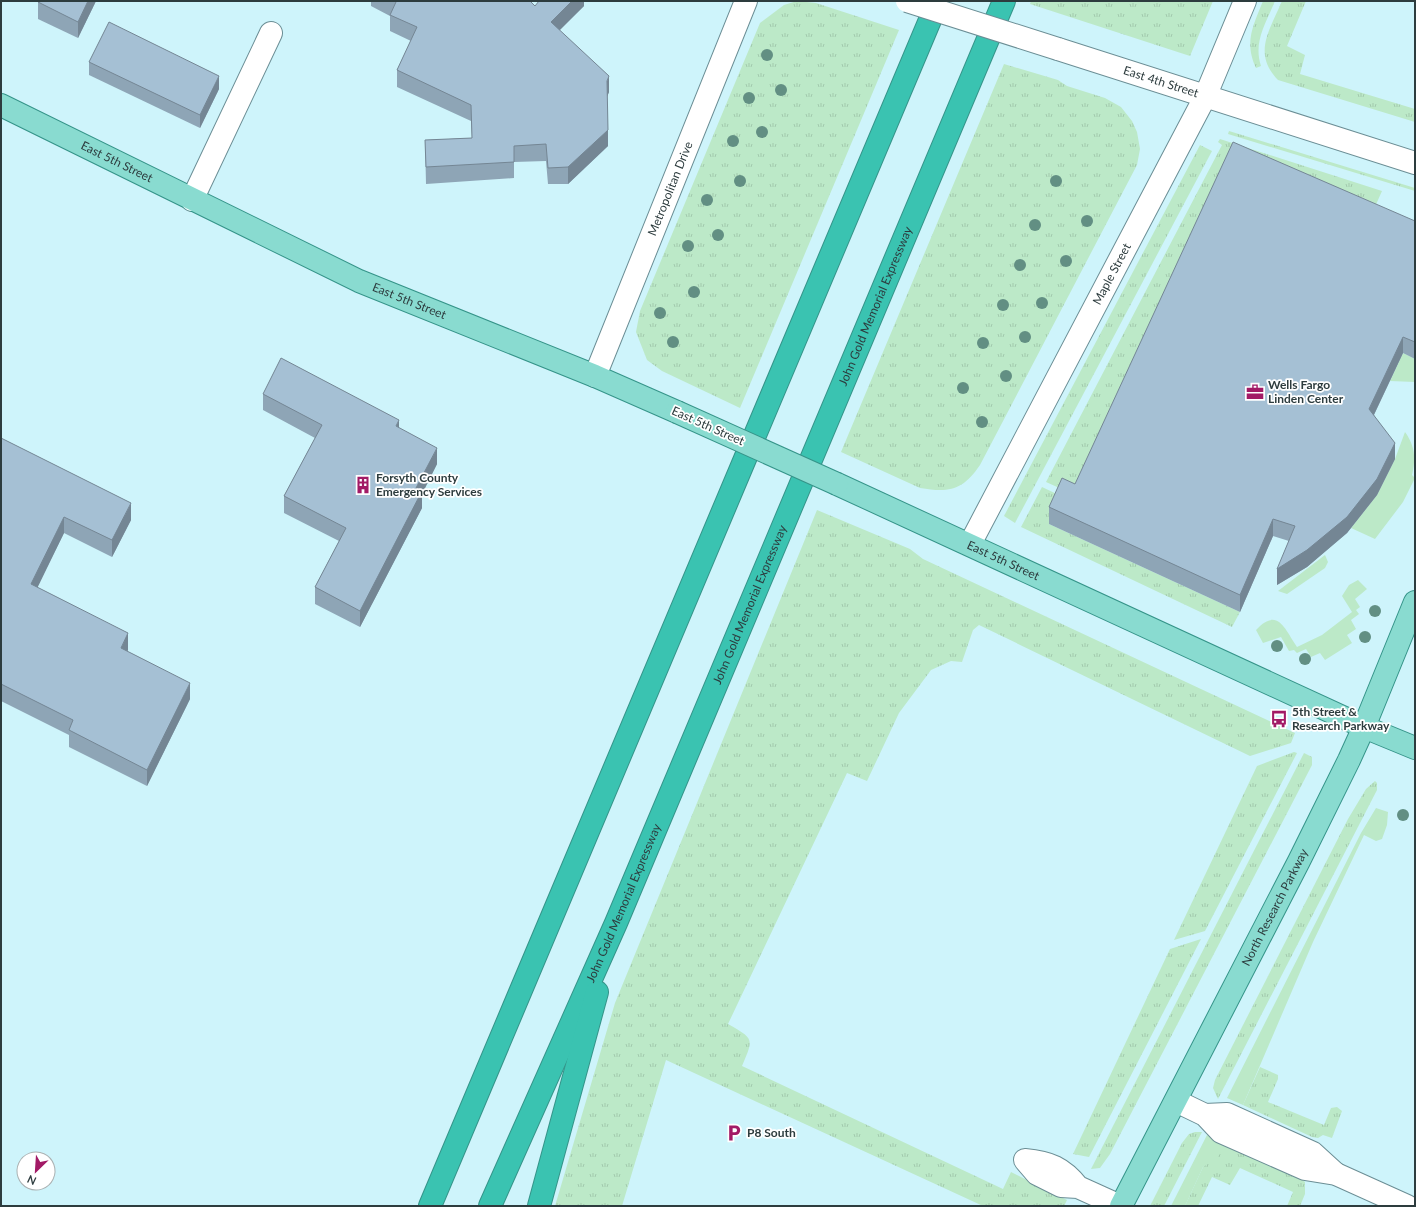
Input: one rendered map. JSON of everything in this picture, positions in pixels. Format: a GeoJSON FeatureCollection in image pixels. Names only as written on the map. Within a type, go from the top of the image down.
{"type":"FeatureCollection","features":[{"type":"Feature","properties":{"kind":"highway"},"geometry":{"type":"LineString","coordinates":[[430,1206],[938,1]]}},
{"type":"Feature","properties":{"kind":"highway","name":"John Gold Memorial Expressway"},"geometry":{"type":"LineString","coordinates":[[490,1206],[616,923],[1004,1]]}},
{"type":"Feature","properties":{"kind":"highway"},"geometry":{"type":"LineString","coordinates":[[539,1206],[616,923]]}},
{"type":"Feature","properties":{"kind":"main road","name":"East 5th Street"},"geometry":{"type":"LineString","coordinates":[[1,105],[359,281],[595,376],[677,412],[970,544],[1364,727],[1415,748]]}},
{"type":"Feature","properties":{"kind":"main road","name":"North Research Parkway"},"geometry":{"type":"LineString","coordinates":[[1120,1206],[1296,868],[1364,727],[1415,602]]}},
{"type":"Feature","properties":{"kind":"street","name":"Metropolitan Drive"},"geometry":{"type":"LineString","coordinates":[[595,376],[746,1]]}},
{"type":"Feature","properties":{"kind":"street","name":"East 4th Street"},"geometry":{"type":"LineString","coordinates":[[907,1],[1415,163]]}},
{"type":"Feature","properties":{"kind":"street","name":"Maple Street"},"geometry":{"type":"LineString","coordinates":[[970,544],[1205,97],[1245,1]]}},
{"type":"Feature","properties":{"kind":"street"},"geometry":{"type":"LineString","coordinates":[[192,200],[271,33]]}},
{"type":"Feature","properties":{"kind":"street"},"geometry":{"type":"LineString","coordinates":[[1176,1101],[1205,1115],[1221,1132],[1305,1169],[1336,1174],[1407,1206]]}},
{"type":"Feature","properties":{"kind":"street"},"geometry":{"type":"LineString","coordinates":[[1078,1187],[1120,1206]]}},
{"type":"Feature","properties":{"kind":"green space"},"geometry":{"type":"Polygon","coordinates":[[[797,1],[816,3],[899,30],[740,408],[662,371],[647,360],[636,332],[640,311],[760,23],[784,5],[797,1]]]}},
{"type":"Feature","properties":{"kind":"green space"},"geometry":{"type":"Polygon","coordinates":[[[1031,1],[1213,1],[1190,56],[1030,4],[1031,1]]]}},
{"type":"Feature","properties":{"kind":"green space"},"geometry":{"type":"Polygon","coordinates":[[[1263,1],[1275,1],[1260,41],[1259,57],[1261,66],[1256,68],[1252,59],[1250,42],[1253,26],[1263,1]]]}},
{"type":"Feature","properties":{"kind":"green space"},"geometry":{"type":"Polygon","coordinates":[[[1282,1],[1306,1],[1287,46],[1305,55],[1300,74],[1415,109],[1415,122],[1278,80],[1270,70],[1266,60],[1265,51],[1269,32],[1282,1]]]}},
{"type":"Feature","properties":{"kind":"green space"},"geometry":{"type":"Polygon","coordinates":[[[1004,64],[1058,80],[1067,86],[1105,98],[1121,107],[1132,121],[1137,132],[1140,149],[1137,165],[980,465],[968,480],[955,488],[940,490],[920,488],[841,452],[1004,64]]]}},
{"type":"Feature","properties":{"kind":"green space"},"geometry":{"type":"Polygon","coordinates":[[[1229,131],[1415,188],[1415,191],[1228,134],[1229,131]]]}},
{"type":"Feature","properties":{"kind":"green space"},"geometry":{"type":"Polygon","coordinates":[[[1220,139],[1382,191],[1370,218],[1077,496],[1046,482],[1222,145],[1218,142],[1220,139]]]}},
{"type":"Feature","properties":{"kind":"green space"},"geometry":{"type":"Polygon","coordinates":[[[1200,145],[1212,151],[1015,523],[1004,516],[1200,145]]]}},
{"type":"Feature","properties":{"kind":"green space"},"geometry":{"type":"Polygon","coordinates":[[[1403,353],[1415,359],[1415,382],[1390,381],[1403,353]]]}},
{"type":"Feature","properties":{"kind":"green space"},"geometry":{"type":"Polygon","coordinates":[[[1405,432],[1413,447],[1414,463],[1412,475],[1415,478],[1403,502],[1375,539],[1351,528],[1377,495],[1395,459],[1405,432]]]}},
{"type":"Feature","properties":{"kind":"green space"},"geometry":{"type":"Polygon","coordinates":[[[1042,487],[1061,496],[1049,524],[1240,612],[1232,627],[1021,527],[1042,487]]]}},
{"type":"Feature","properties":{"kind":"green space"},"geometry":{"type":"Polygon","coordinates":[[[817,510],[910,549],[923,559],[1295,733],[1291,743],[1250,756],[979,625],[973,630],[962,662],[951,661],[931,670],[899,713],[867,781],[847,773],[728,1024],[747,1036],[749,1040],[749,1050],[742,1066],[1003,1189],[1011,1172],[1067,1200],[1064,1206],[983,1206],[666,1060],[622,1206],[555,1206],[615,1003],[817,510]]]}},
{"type":"Feature","properties":{"kind":"green space"},"geometry":{"type":"Polygon","coordinates":[[[1325,555],[1328,562],[1325,568],[1287,594],[1278,591],[1325,555]]]}},
{"type":"Feature","properties":{"kind":"green space"},"geometry":{"type":"Polygon","coordinates":[[[1358,580],[1367,589],[1355,599],[1360,607],[1356,610],[1359,614],[1351,620],[1356,629],[1347,635],[1352,643],[1325,660],[1320,653],[1311,657],[1306,649],[1297,653],[1294,650],[1289,651],[1281,637],[1263,643],[1256,630],[1270,620],[1275,620],[1285,628],[1297,647],[1322,635],[1352,612],[1342,596],[1349,585],[1358,580]]]}},
{"type":"Feature","properties":{"kind":"green space"},"geometry":{"type":"Polygon","coordinates":[[[1294,752],[1297,753],[1205,931],[1174,940],[1257,766],[1294,752]]]}},
{"type":"Feature","properties":{"kind":"green space"},"geometry":{"type":"Polygon","coordinates":[[[1304,753],[1312,757],[1312,765],[1110,1154],[1100,1168],[1091,1169],[1304,753]]]}},
{"type":"Feature","properties":{"kind":"green space"},"geometry":{"type":"Polygon","coordinates":[[[1375,781],[1377,783],[1377,790],[1218,1099],[1213,1088],[1215,1080],[1348,819],[1366,789],[1375,781]]]}},
{"type":"Feature","properties":{"kind":"green space"},"geometry":{"type":"Polygon","coordinates":[[[1376,808],[1388,812],[1387,825],[1382,839],[1376,841],[1364,835],[1313,942],[1243,1105],[1227,1098],[1361,833],[1376,808]]]}},
{"type":"Feature","properties":{"kind":"green space"},"geometry":{"type":"Polygon","coordinates":[[[1201,939],[1089,1157],[1073,1154],[1170,949],[1201,939]]]}},
{"type":"Feature","properties":{"kind":"green space"},"geometry":{"type":"Polygon","coordinates":[[[1260,1067],[1278,1075],[1278,1079],[1268,1102],[1324,1125],[1331,1108],[1337,1107],[1342,1111],[1332,1138],[1323,1135],[1318,1138],[1312,1137],[1243,1105],[1260,1067]]]}},
{"type":"Feature","properties":{"kind":"green space"},"geometry":{"type":"Polygon","coordinates":[[[1202,1132],[1164,1206],[1150,1206],[1182,1143],[1189,1134],[1202,1132]]]}},
{"type":"Feature","properties":{"kind":"green space"},"geometry":{"type":"Polygon","coordinates":[[[1207,1135],[1226,1143],[1218,1157],[1203,1167],[1185,1206],[1171,1206],[1207,1135]]]}},
{"type":"Feature","properties":{"kind":"green space"},"geometry":{"type":"Polygon","coordinates":[[[1226,1143],[1299,1176],[1305,1182],[1305,1194],[1300,1206],[1287,1206],[1293,1192],[1240,1168],[1230,1185],[1212,1177],[1198,1206],[1185,1206],[1203,1167],[1226,1143]]]}},
{"type":"Feature","properties":{"kind":"building"},"geometry":{"type":"Polygon","coordinates":[[[88,1],[78,22],[38,2],[88,1]]]}},
{"type":"Feature","properties":{"kind":"building"},"geometry":{"type":"Polygon","coordinates":[[[395,1],[530,1],[535,6],[539,1],[572,1],[551,22],[609,76],[607,81],[608,130],[568,167],[548,168],[546,144],[514,146],[514,162],[426,167],[425,140],[472,138],[471,105],[397,70],[417,27],[390,15],[396,2],[395,1]]]}},
{"type":"Feature","properties":{"kind":"building"},"geometry":{"type":"Polygon","coordinates":[[[109,22],[219,76],[200,115],[89,62],[109,22]]]}},
{"type":"Feature","properties":{"kind":"building","name":"Wells Fargo Linden Center"},"geometry":{"type":"Polygon","coordinates":[[[1233,142],[1415,221],[1415,342],[1403,337],[1369,409],[1395,443],[1377,479],[1347,517],[1307,550],[1277,569],[1295,526],[1273,519],[1240,595],[1049,507],[1062,478],[1075,484],[1233,142]]]}},
{"type":"Feature","properties":{"kind":"building","name":"Forsyth County Emergency Services"},"geometry":{"type":"Polygon","coordinates":[[[281,358],[399,420],[396,426],[437,448],[416,488],[422,491],[360,611],[315,587],[346,528],[284,496],[322,425],[263,394],[281,358]]]}},
{"type":"Feature","properties":{"kind":"building"},"geometry":{"type":"Polygon","coordinates":[[[1,438],[131,503],[112,540],[64,517],[31,584],[128,633],[121,648],[190,683],[147,770],[69,730],[73,720],[1,684],[1,438]]]}},
{"type":"Feature","properties":{"kind":"place","name":"Wells Fargo Linden Center"},"geometry":{"type":"Point","coordinates":[1255,392]}},
{"type":"Feature","properties":{"kind":"place","name":"Forsyth County Emergency Services"},"geometry":{"type":"Point","coordinates":[363,485]}},
{"type":"Feature","properties":{"kind":"place","name":"5th Street & Research Parkway"},"geometry":{"type":"Point","coordinates":[1279,719]}},
{"type":"Feature","properties":{"kind":"place","name":"P8 South"},"geometry":{"type":"Point","coordinates":[734,1133]}}]}
